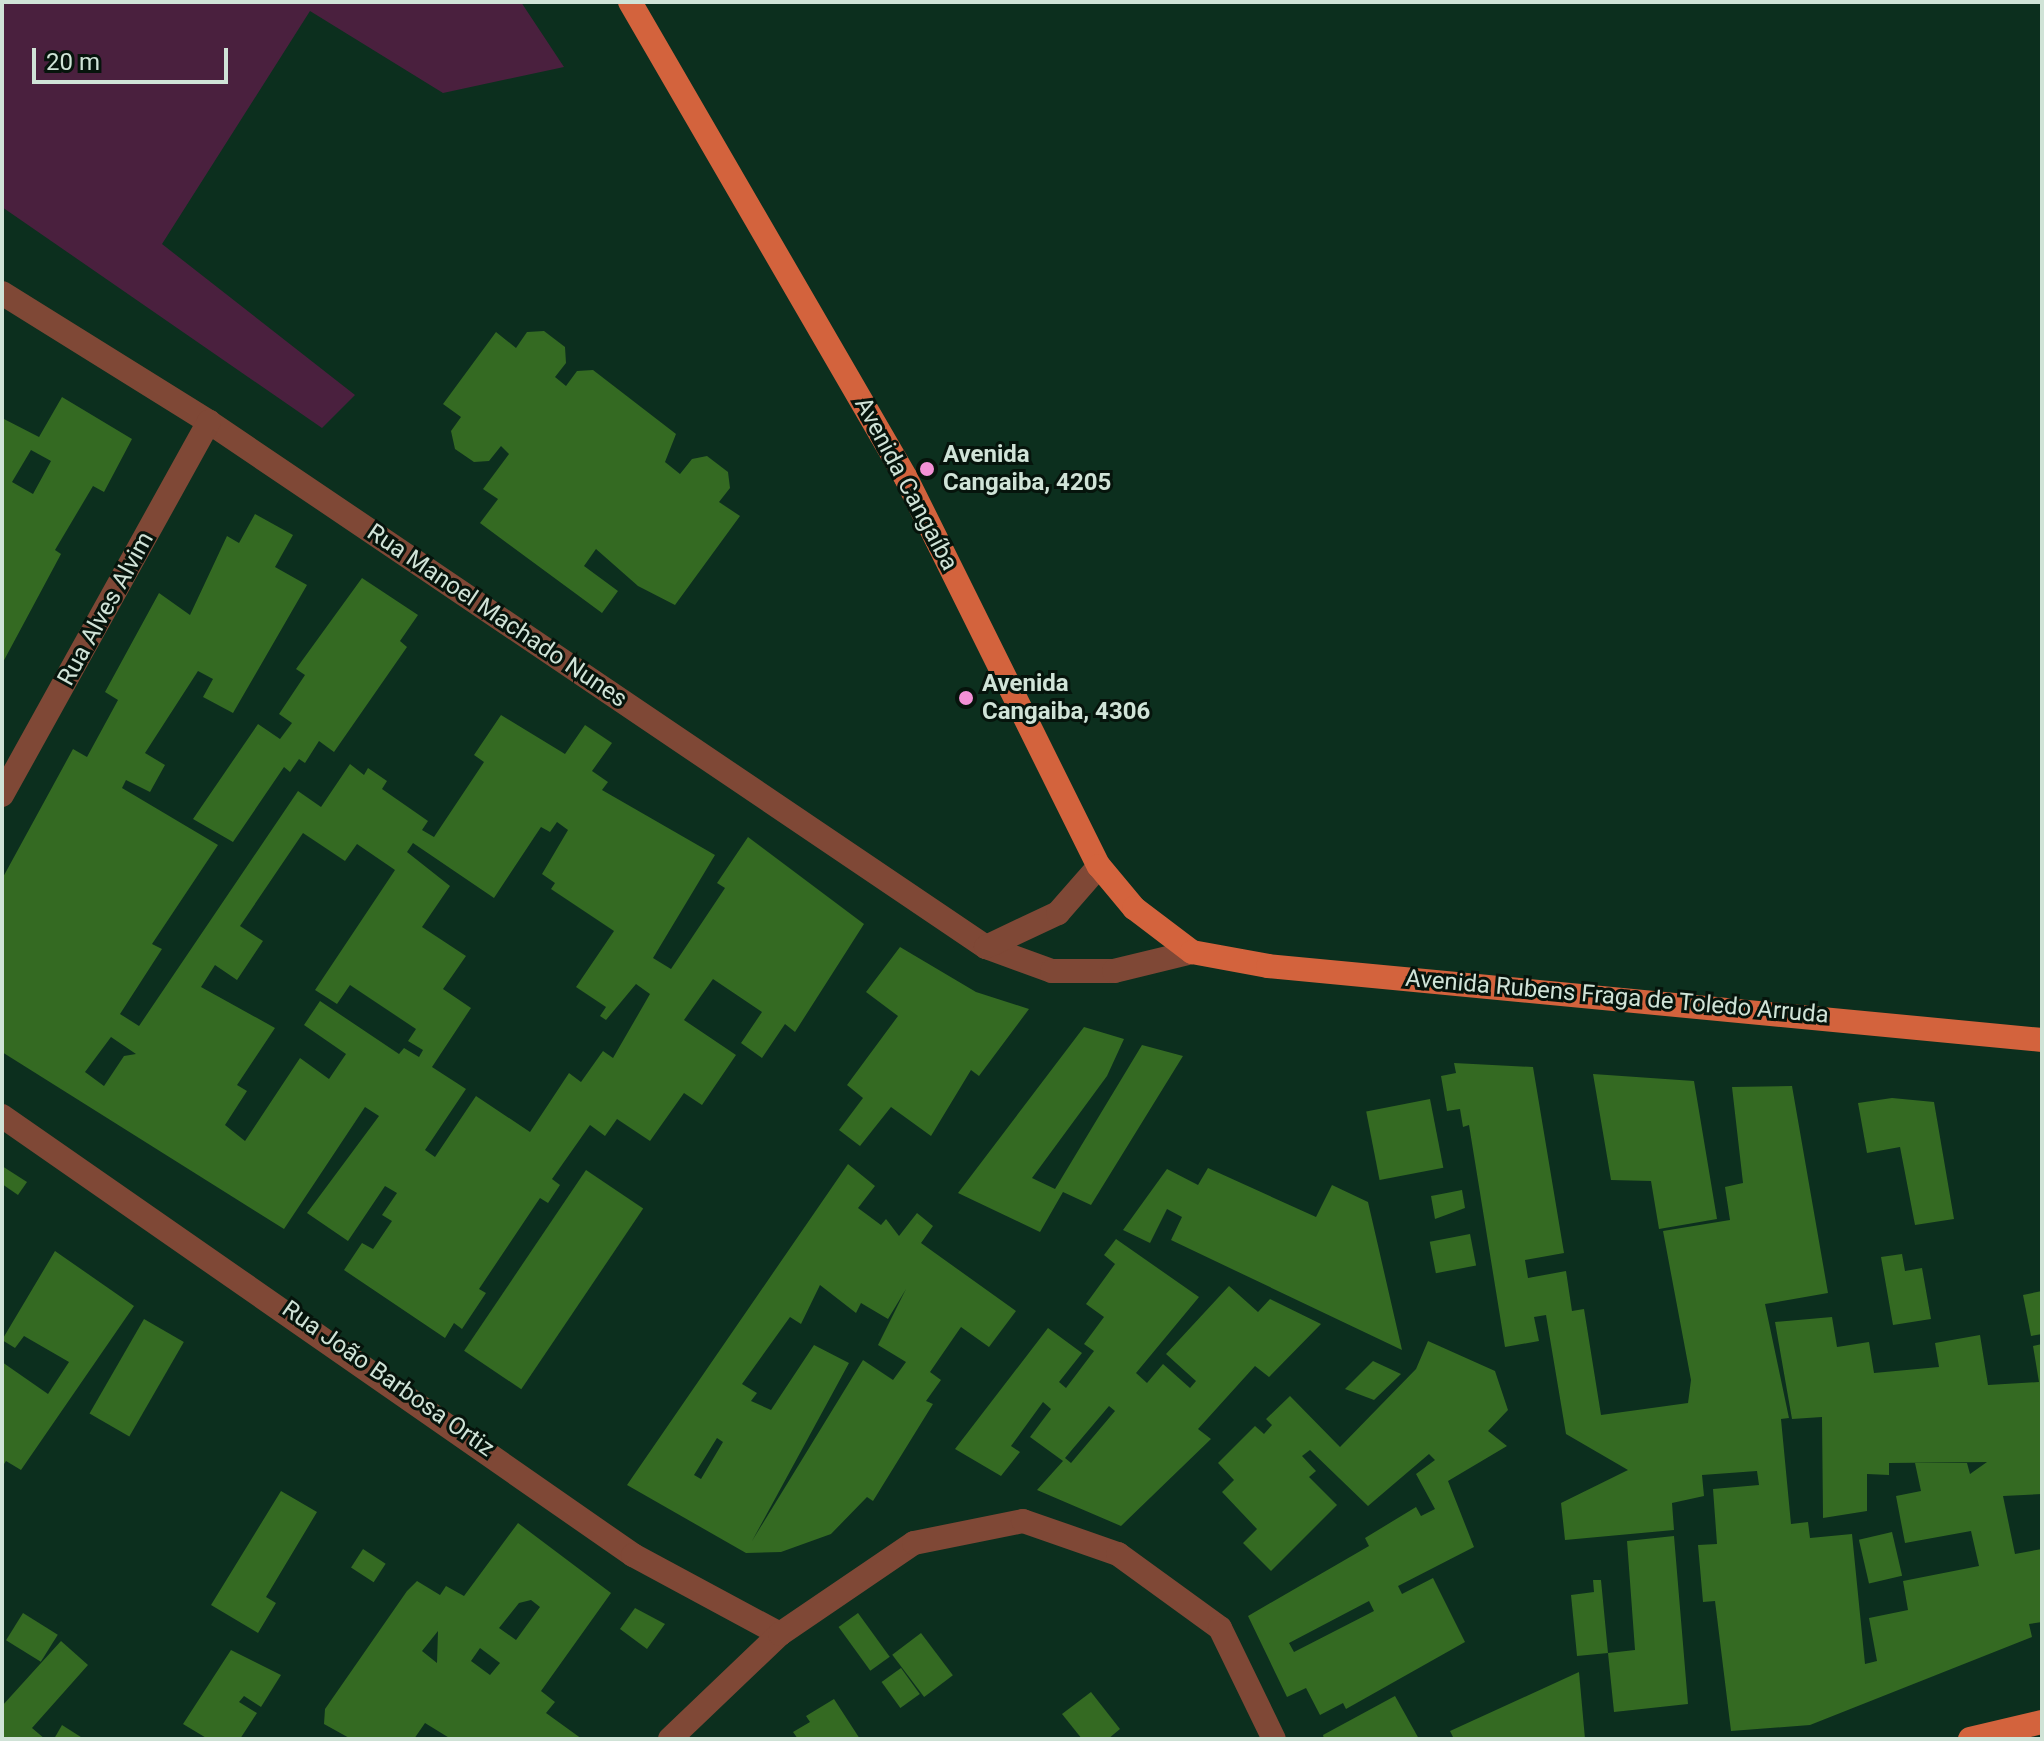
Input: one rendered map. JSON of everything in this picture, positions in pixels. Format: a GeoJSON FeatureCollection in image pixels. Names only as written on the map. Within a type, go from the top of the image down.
{"type":"FeatureCollection","features":[{"type":"Feature","properties":{"kind":"main road","name":"Avenida Cangaíba"},"geometry":{"type":"LineString","coordinates":[[630,2],[906,478],[1099,866],[1134,908],[1192,952]]}},
{"type":"Feature","properties":{"kind":"main road","name":"Avenida Rubens Fraga de Toledo Arruda"},"geometry":{"type":"LineString","coordinates":[[1192,952],[1268,966],[2042,1040]]}},
{"type":"Feature","properties":{"kind":"main road"},"geometry":{"type":"LineString","coordinates":[[1970,1739],[2042,1722]]}},
{"type":"Feature","properties":{"kind":"street","name":"Rua Manoel Machado Nunes"},"geometry":{"type":"LineString","coordinates":[[2,293],[209,422],[986,947],[1052,971],[1114,971],[1192,952]]}},
{"type":"Feature","properties":{"kind":"street","name":"Rua Alves Alvim"},"geometry":{"type":"LineString","coordinates":[[2,795],[209,422]]}},
{"type":"Feature","properties":{"kind":"street"},"geometry":{"type":"LineString","coordinates":[[986,947],[1058,913],[1099,866]]}},
{"type":"Feature","properties":{"kind":"street","name":"Rua João Barbosa Ortiz"},"geometry":{"type":"LineString","coordinates":[[2,1116],[633,1555],[780,1634]]}},
{"type":"Feature","properties":{"kind":"street"},"geometry":{"type":"LineString","coordinates":[[670,1739],[780,1634],[914,1543],[1023,1521],[1118,1554],[1220,1628],[1274,1739]]}},
{"type":"Feature","properties":{"kind":"shaded area"},"geometry":{"type":"Polygon","coordinates":[[[2,2],[521,2],[564,67],[443,93],[310,11],[162,244],[355,395],[322,428],[2,207],[2,2]]]}},
{"type":"Feature","properties":{"kind":"building"},"geometry":{"type":"Polygon","coordinates":[[[544,331],[565,347],[566,363],[555,377],[566,386],[577,371],[593,370],[676,434],[665,462],[680,474],[692,459],[707,456],[728,472],[730,488],[719,502],[740,516],[675,605],[638,586],[596,549],[584,566],[618,591],[602,613],[480,523],[498,499],[483,489],[509,454],[501,446],[489,461],[474,462],[455,449],[451,431],[461,417],[443,404],[496,332],[516,348],[527,332],[544,331]]]}},
{"type":"Feature","properties":{"kind":"building"},"geometry":{"type":"Polygon","coordinates":[[[62,397],[132,439],[104,492],[93,486],[55,550],[61,554],[2,664],[2,418],[39,437],[62,397]],[[31,450],[12,482],[33,494],[51,461],[31,450]]]}},
{"type":"Feature","properties":{"kind":"building"},"geometry":{"type":"Polygon","coordinates":[[[255,514],[293,535],[275,567],[307,585],[233,713],[203,697],[213,679],[198,671],[145,753],[165,765],[150,792],[126,780],[122,788],[218,845],[152,944],[162,949],[120,1014],[139,1026],[298,791],[321,807],[350,764],[364,775],[368,768],[387,781],[382,789],[428,821],[422,830],[434,837],[484,762],[474,755],[501,715],[565,754],[585,725],[612,743],[592,771],[608,782],[602,790],[715,855],[653,958],[671,969],[725,888],[717,883],[748,837],[864,924],[795,1032],[785,1024],[762,1058],[741,1043],[762,1012],[713,979],[684,1020],[736,1055],[702,1105],[684,1093],[650,1141],[617,1119],[605,1136],[590,1125],[552,1179],[560,1185],[548,1203],[540,1198],[479,1289],[486,1293],[462,1329],[454,1323],[445,1338],[344,1270],[362,1243],[373,1249],[392,1221],[382,1215],[397,1193],[385,1186],[348,1241],[307,1213],[379,1116],[365,1107],[284,1229],[2,1052],[2,879],[73,749],[87,757],[118,700],[105,692],[159,593],[190,615],[227,536],[239,543],[255,514]],[[557,822],[550,832],[541,827],[494,898],[413,843],[407,852],[450,886],[422,927],[466,956],[443,989],[471,1008],[432,1067],[466,1089],[425,1150],[435,1157],[476,1096],[530,1132],[569,1073],[581,1082],[603,1051],[613,1058],[650,994],[636,984],[606,1020],[600,1016],[606,1007],[576,987],[614,931],[551,889],[555,883],[542,874],[568,830],[557,822]],[[303,833],[240,926],[263,941],[237,980],[215,965],[201,987],[275,1028],[237,1085],[247,1091],[225,1125],[245,1141],[300,1058],[329,1079],[346,1054],[304,1025],[320,1001],[399,1054],[404,1048],[419,1057],[423,1050],[408,1041],[416,1029],[350,985],[337,1004],[315,990],[395,870],[357,844],[345,861],[303,833]],[[111,1037],[85,1072],[104,1086],[124,1056],[136,1054],[111,1037]]]}},
{"type":"Feature","properties":{"kind":"building"},"geometry":{"type":"Polygon","coordinates":[[[362,578],[418,615],[400,641],[407,647],[334,752],[319,741],[305,763],[299,759],[290,772],[284,767],[233,842],[193,819],[258,724],[280,739],[292,723],[279,714],[305,675],[296,669],[362,578]]]}},
{"type":"Feature","properties":{"kind":"building"},"geometry":{"type":"Polygon","coordinates":[[[900,947],[976,992],[1029,1009],[979,1076],[971,1070],[931,1136],[891,1107],[860,1146],[839,1130],[863,1098],[847,1085],[898,1016],[866,992],[900,947]]]}},
{"type":"Feature","properties":{"kind":"building"},"geometry":{"type":"Polygon","coordinates":[[[1084,1027],[1124,1039],[1107,1076],[1032,1178],[1055,1189],[1142,1045],[1183,1056],[1091,1205],[1063,1192],[1040,1232],[958,1193],[1084,1027]]]}},
{"type":"Feature","properties":{"kind":"building"},"geometry":{"type":"Polygon","coordinates":[[[1454,1063],[1533,1067],[1564,1253],[1525,1260],[1528,1278],[1566,1271],[1572,1311],[1584,1309],[1601,1415],[1688,1403],[1691,1380],[1663,1231],[1730,1220],[1725,1187],[1743,1183],[1732,1087],[1792,1086],[1828,1293],[1765,1304],[1789,1418],[1781,1419],[1791,1524],[1808,1522],[1810,1538],[1852,1534],[1865,1664],[1877,1661],[1869,1618],[1908,1610],[1903,1581],[1979,1566],[1971,1531],[1905,1543],[1896,1496],[1921,1491],[1915,1463],[1967,1463],[1970,1474],[1987,1462],[1889,1463],[1889,1475],[1867,1474],[1867,1511],[1823,1518],[1822,1417],[1792,1419],[1775,1322],[1832,1317],[1837,1347],[1869,1342],[1874,1373],[1939,1367],[1935,1343],[1980,1335],[1988,1385],[2039,1382],[2033,1346],[2042,1344],[2042,1494],[2003,1496],[2015,1554],[2042,1549],[2042,1622],[2029,1624],[2032,1637],[1810,1725],[1731,1731],[1715,1601],[1703,1602],[1698,1545],[1717,1544],[1713,1489],[1759,1485],[1757,1471],[1702,1475],[1704,1496],[1672,1503],[1674,1530],[1565,1540],[1561,1503],[1628,1470],[1566,1434],[1546,1315],[1534,1317],[1539,1341],[1505,1347],[1469,1125],[1463,1127],[1460,1109],[1447,1111],[1441,1076],[1456,1073],[1454,1063]]]}},
{"type":"Feature","properties":{"kind":"building"},"geometry":{"type":"Polygon","coordinates":[[[1593,1074],[1694,1081],[1717,1219],[1659,1229],[1651,1181],[1611,1180],[1593,1074]]]}},
{"type":"Feature","properties":{"kind":"building"},"geometry":{"type":"Polygon","coordinates":[[[1892,1098],[1934,1102],[1954,1219],[1915,1225],[1900,1147],[1867,1153],[1858,1103],[1892,1098]]]}},
{"type":"Feature","properties":{"kind":"building"},"geometry":{"type":"Polygon","coordinates":[[[1430,1099],[1443,1168],[1380,1180],[1366,1111],[1430,1099]]]}},
{"type":"Feature","properties":{"kind":"building"},"geometry":{"type":"Polygon","coordinates":[[[848,1164],[875,1186],[858,1208],[881,1225],[886,1219],[899,1236],[917,1213],[933,1226],[921,1243],[1016,1311],[989,1347],[961,1327],[930,1372],[941,1380],[926,1401],[933,1404],[873,1501],[867,1497],[831,1534],[781,1552],[746,1553],[627,1485],[848,1164]],[[820,1285],[801,1324],[790,1317],[742,1384],[757,1393],[751,1401],[771,1410],[814,1345],[849,1363],[752,1541],[863,1360],[893,1380],[906,1362],[878,1345],[906,1289],[888,1319],[861,1303],[856,1313],[820,1285]],[[717,1438],[694,1475],[701,1479],[723,1442],[717,1438]]]}},
{"type":"Feature","properties":{"kind":"building"},"geometry":{"type":"Polygon","coordinates":[[[2,1166],[27,1182],[18,1195],[2,1184],[2,1166]]]}},
{"type":"Feature","properties":{"kind":"building"},"geometry":{"type":"Polygon","coordinates":[[[1208,1168],[1316,1217],[1332,1185],[1368,1202],[1402,1350],[1171,1240],[1182,1217],[1167,1209],[1150,1243],[1123,1230],[1167,1169],[1198,1185],[1208,1168]]]}},
{"type":"Feature","properties":{"kind":"building"},"geometry":{"type":"Polygon","coordinates":[[[586,1170],[643,1209],[521,1389],[464,1351],[586,1170]]]}},
{"type":"Feature","properties":{"kind":"building"},"geometry":{"type":"Polygon","coordinates":[[[1462,1190],[1465,1208],[1435,1219],[1431,1196],[1462,1190]]]}},
{"type":"Feature","properties":{"kind":"building"},"geometry":{"type":"Polygon","coordinates":[[[1470,1234],[1476,1265],[1436,1273],[1430,1242],[1470,1234]]]}},
{"type":"Feature","properties":{"kind":"building"},"geometry":{"type":"Polygon","coordinates":[[[1116,1239],[1199,1297],[1136,1373],[1147,1383],[1163,1364],[1190,1388],[1196,1381],[1166,1354],[1229,1286],[1258,1312],[1270,1299],[1321,1324],[1269,1377],[1255,1366],[1198,1429],[1211,1439],[1121,1526],[1037,1490],[1063,1461],[1030,1437],[1051,1409],[1043,1402],[1011,1446],[1020,1452],[1001,1476],[955,1449],[1048,1328],[1082,1353],[1059,1382],[1066,1388],[1094,1351],[1084,1344],[1104,1317],[1086,1304],[1115,1264],[1104,1255],[1116,1239]],[[1109,1406],[1065,1458],[1071,1463],[1115,1411],[1109,1406]]]}},
{"type":"Feature","properties":{"kind":"building"},"geometry":{"type":"Polygon","coordinates":[[[55,1251],[134,1306],[21,1470],[6,1461],[2,1467],[2,1362],[48,1394],[69,1362],[24,1336],[15,1348],[2,1340],[55,1251]]]}},
{"type":"Feature","properties":{"kind":"building"},"geometry":{"type":"Polygon","coordinates":[[[1902,1254],[1905,1271],[1922,1268],[1931,1319],[1893,1325],[1881,1257],[1902,1254]]]}},
{"type":"Feature","properties":{"kind":"building"},"geometry":{"type":"Polygon","coordinates":[[[2042,1291],[2042,1334],[2031,1336],[2023,1295],[2042,1291]]]}},
{"type":"Feature","properties":{"kind":"building"},"geometry":{"type":"Polygon","coordinates":[[[144,1319],[184,1342],[129,1436],[90,1413],[144,1319]]]}},
{"type":"Feature","properties":{"kind":"building"},"geometry":{"type":"Polygon","coordinates":[[[1428,1341],[1495,1371],[1508,1410],[1488,1431],[1507,1446],[1448,1481],[1474,1547],[1398,1586],[1402,1594],[1433,1578],[1465,1642],[1346,1709],[1343,1703],[1320,1715],[1306,1688],[1287,1697],[1248,1616],[1369,1546],[1365,1538],[1416,1507],[1421,1516],[1435,1509],[1416,1474],[1435,1460],[1429,1454],[1368,1506],[1310,1450],[1302,1456],[1316,1471],[1309,1477],[1337,1505],[1271,1571],[1243,1543],[1257,1529],[1222,1492],[1234,1480],[1218,1463],[1255,1426],[1264,1434],[1272,1425],[1266,1419],[1290,1396],[1340,1447],[1416,1369],[1428,1341]],[[1369,1601],[1289,1643],[1294,1652],[1374,1611],[1369,1601]]]}},
{"type":"Feature","properties":{"kind":"building"},"geometry":{"type":"Polygon","coordinates":[[[1373,1361],[1401,1374],[1374,1400],[1345,1389],[1373,1361]]]}},
{"type":"Feature","properties":{"kind":"building"},"geometry":{"type":"Polygon","coordinates":[[[281,1491],[317,1512],[266,1597],[276,1603],[258,1633],[211,1605],[281,1491]]]}},
{"type":"Feature","properties":{"kind":"building"},"geometry":{"type":"Polygon","coordinates":[[[518,1523],[611,1593],[541,1691],[555,1702],[546,1713],[582,1739],[451,1739],[425,1723],[414,1739],[351,1739],[324,1724],[325,1709],[417,1581],[440,1595],[446,1586],[464,1596],[518,1523]],[[531,1600],[519,1603],[499,1628],[516,1640],[540,1607],[531,1600]],[[438,1631],[422,1651],[437,1663],[438,1631]],[[480,1648],[471,1661],[490,1675],[500,1663],[480,1648]]]}},
{"type":"Feature","properties":{"kind":"building"},"geometry":{"type":"Polygon","coordinates":[[[1892,1532],[1902,1576],[1869,1583],[1859,1540],[1892,1532]]]}},
{"type":"Feature","properties":{"kind":"building"},"geometry":{"type":"Polygon","coordinates":[[[1674,1536],[1688,1704],[1614,1712],[1608,1653],[1635,1650],[1627,1541],[1674,1536]]]}},
{"type":"Feature","properties":{"kind":"building"},"geometry":{"type":"Polygon","coordinates":[[[363,1549],[386,1564],[374,1582],[351,1567],[363,1549]]]}},
{"type":"Feature","properties":{"kind":"building"},"geometry":{"type":"Polygon","coordinates":[[[1593,1580],[1601,1580],[1608,1653],[1577,1656],[1571,1595],[1594,1592],[1593,1580]]]}},
{"type":"Feature","properties":{"kind":"building"},"geometry":{"type":"Polygon","coordinates":[[[635,1608],[665,1624],[647,1649],[620,1629],[635,1608]]]}},
{"type":"Feature","properties":{"kind":"building"},"geometry":{"type":"Polygon","coordinates":[[[23,1613],[58,1635],[41,1662],[6,1640],[23,1613]]]}},
{"type":"Feature","properties":{"kind":"building"},"geometry":{"type":"Polygon","coordinates":[[[858,1613],[890,1657],[870,1671],[839,1627],[858,1613]]]}},
{"type":"Feature","properties":{"kind":"building"},"geometry":{"type":"Polygon","coordinates":[[[921,1633],[953,1675],[924,1697],[892,1655],[921,1633]]]}},
{"type":"Feature","properties":{"kind":"building"},"geometry":{"type":"Polygon","coordinates":[[[61,1641],[88,1665],[32,1728],[45,1739],[2,1739],[2,1706],[61,1641]]]}},
{"type":"Feature","properties":{"kind":"building"},"geometry":{"type":"Polygon","coordinates":[[[231,1650],[281,1675],[261,1707],[244,1696],[239,1702],[257,1713],[240,1739],[208,1739],[183,1724],[231,1650]]]}},
{"type":"Feature","properties":{"kind":"building"},"geometry":{"type":"Polygon","coordinates":[[[901,1668],[920,1694],[900,1708],[882,1682],[901,1668]]]}},
{"type":"Feature","properties":{"kind":"building"},"geometry":{"type":"Polygon","coordinates":[[[1579,1672],[1585,1739],[1454,1739],[1450,1731],[1579,1672]]]}},
{"type":"Feature","properties":{"kind":"building"},"geometry":{"type":"Polygon","coordinates":[[[1091,1692],[1120,1729],[1108,1739],[1082,1739],[1062,1714],[1091,1692]]]}},
{"type":"Feature","properties":{"kind":"building"},"geometry":{"type":"Polygon","coordinates":[[[1395,1696],[1419,1739],[1324,1739],[1323,1735],[1395,1696]]]}},
{"type":"Feature","properties":{"kind":"building"},"geometry":{"type":"Polygon","coordinates":[[[834,1699],[860,1739],[798,1739],[793,1732],[810,1722],[806,1716],[834,1699]]]}},
{"type":"Feature","properties":{"kind":"building"},"geometry":{"type":"Polygon","coordinates":[[[62,1725],[84,1739],[54,1739],[62,1725]]]}},
{"type":"Feature","properties":{"kind":"place","name":"Avenida Cangaiba, 4205"},"geometry":{"type":"Point","coordinates":[927,469]}},
{"type":"Feature","properties":{"kind":"place","name":"Avenida Cangaiba, 4306"},"geometry":{"type":"Point","coordinates":[966,698]}}]}
